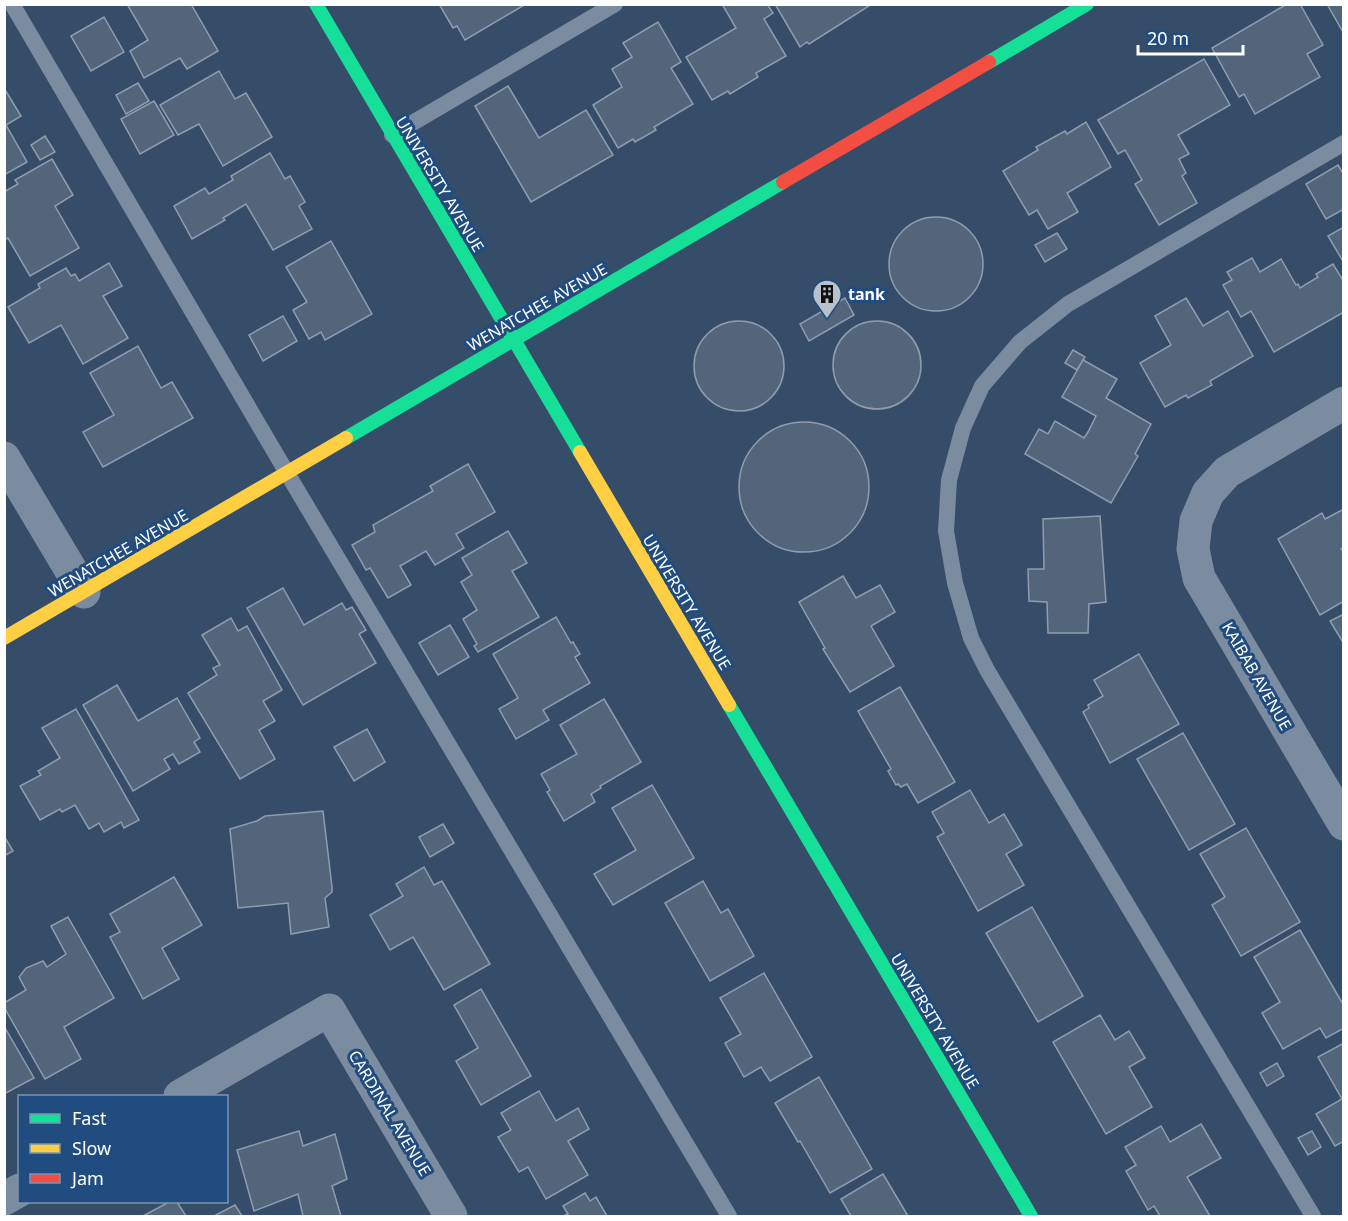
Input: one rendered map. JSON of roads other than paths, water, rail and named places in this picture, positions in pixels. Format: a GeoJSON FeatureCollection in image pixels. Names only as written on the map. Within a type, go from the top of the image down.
{"type":"FeatureCollection","features":[{"type":"Feature","properties":{"kind":"street","name":"UNIVERSITY AVENUE"},"geometry":{"type":"LineString","coordinates":[[316,4],[1031,1216]]}},
{"type":"Feature","properties":{"kind":"street","name":"WENATCHEE AVENUE"},"geometry":{"type":"LineString","coordinates":[[4,638],[1087,4]]}},
{"type":"Feature","properties":{"kind":"street","name":"KAIBAB AVENUE"},"geometry":{"type":"LineString","coordinates":[[1344,403],[1227,472],[1208,493],[1196,521],[1193,549],[1199,578],[1344,824]]}},
{"type":"Feature","properties":{"kind":"street"},"geometry":{"type":"LineString","coordinates":[[4,458],[84,592]]}},
{"type":"Feature","properties":{"kind":"street","name":"CARDINAL AVENUE"},"geometry":{"type":"LineString","coordinates":[[182,1095],[329,1010],[451,1216]]}},
{"type":"Feature","properties":{"kind":"street"},"geometry":{"type":"LineString","coordinates":[[4,1199],[18,1191]]}},
{"type":"Feature","properties":{"kind":"lane"},"geometry":{"type":"LineString","coordinates":[[12,4],[287,473],[729,1216]]}},
{"type":"Feature","properties":{"kind":"lane"},"geometry":{"type":"LineString","coordinates":[[392,135],[609,6]]}},
{"type":"Feature","properties":{"kind":"lane"},"geometry":{"type":"LineString","coordinates":[[1313,1216],[993,680],[971,638],[955,583],[946,531],[949,480],[963,428],[982,386],[1020,342],[1068,304],[1344,143]]}},
{"type":"Feature","properties":{"kind":"place","name":"tank"},"geometry":{"type":"Point","coordinates":[827,320]}}]}
